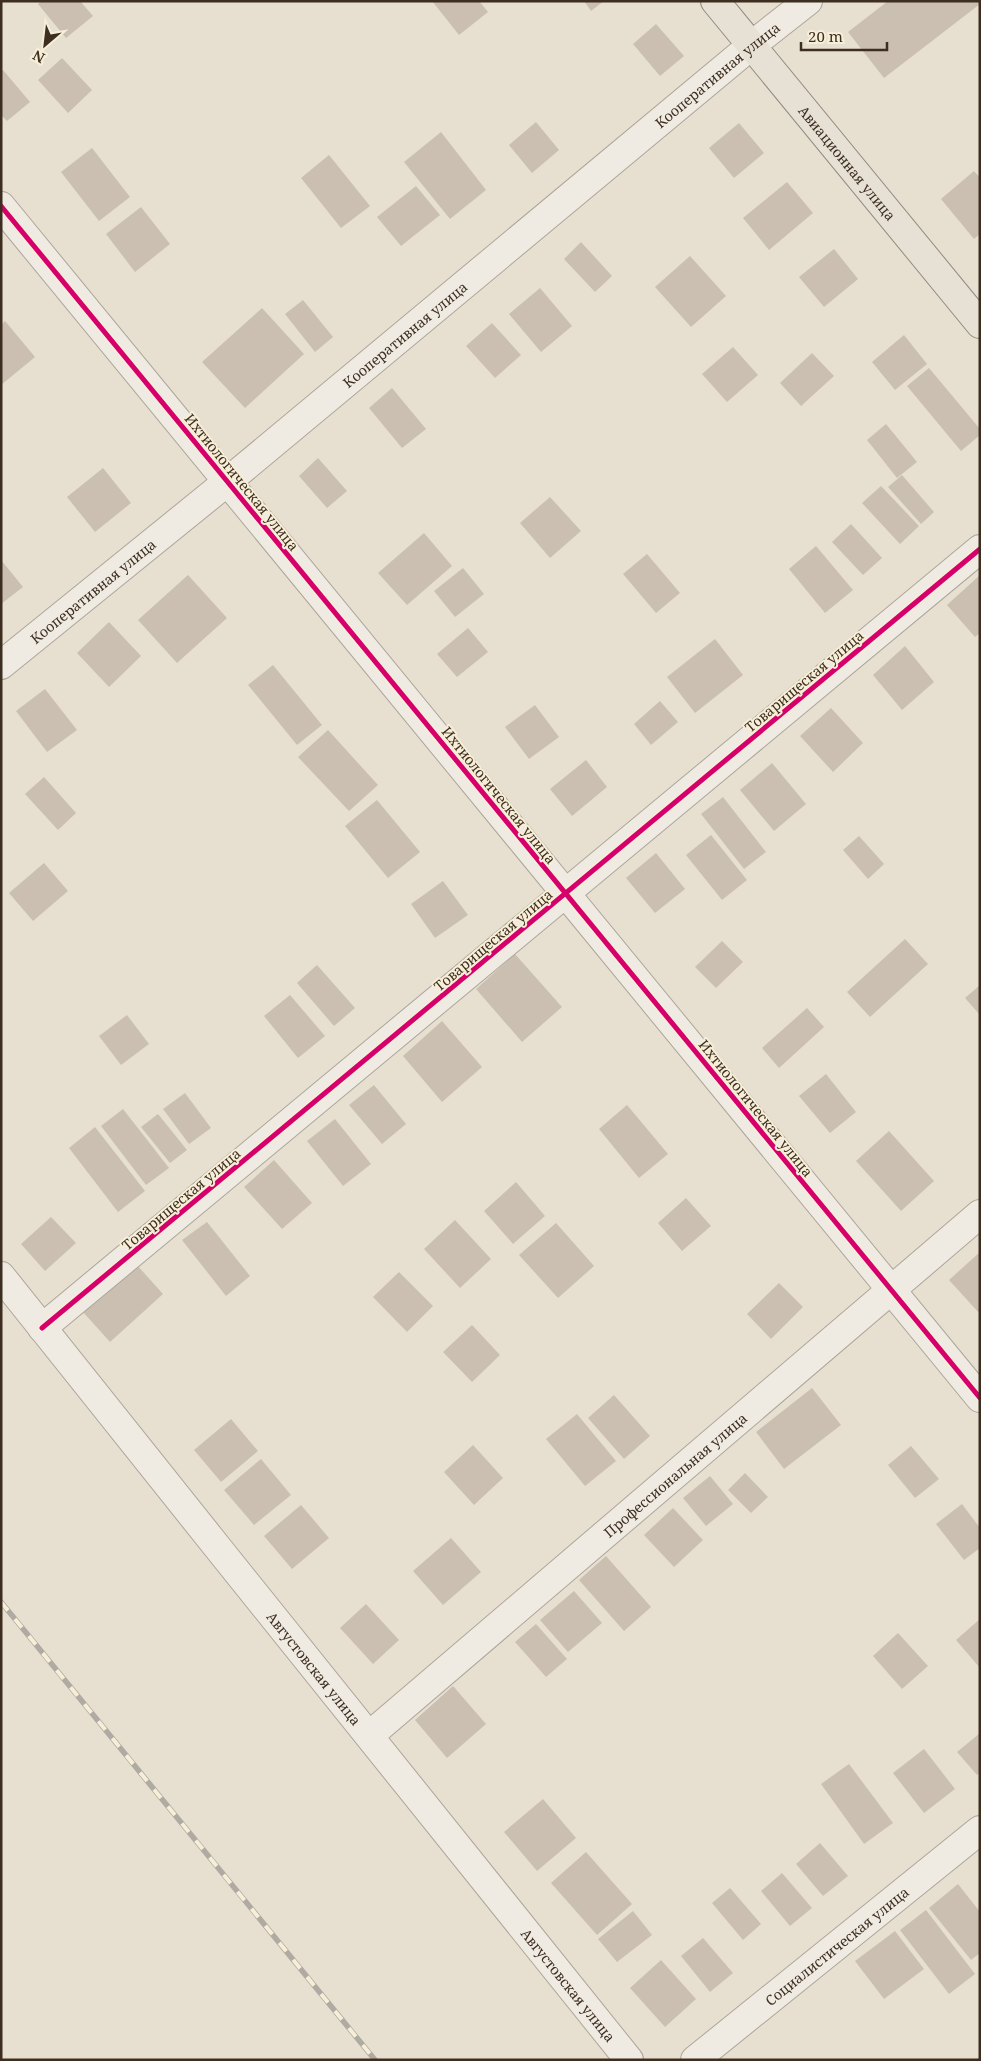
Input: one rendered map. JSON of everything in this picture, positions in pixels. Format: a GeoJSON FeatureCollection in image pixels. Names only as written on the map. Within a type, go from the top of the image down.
{"type":"FeatureCollection","features":[{"type":"Feature","properties":{"kind":"main road","name":"Авиационная улица"},"geometry":{"type":"LineString","coordinates":[[715,1],[980,324]]}},
{"type":"Feature","properties":{"kind":"street","name":"Кооперативная улица"},"geometry":{"type":"LineString","coordinates":[[1,665],[227,482],[752,45],[808,1]]}},
{"type":"Feature","properties":{"kind":"street","name":"Ихтиологическая улица"},"geometry":{"type":"LineString","coordinates":[[1,206],[980,1398]]}},
{"type":"Feature","properties":{"kind":"street","name":"Товарищеская улица"},"geometry":{"type":"LineString","coordinates":[[42,1328],[980,549]]}},
{"type":"Feature","properties":{"kind":"street","name":"Профессиональная улица"},"geometry":{"type":"LineString","coordinates":[[370,1735],[980,1214]]}},
{"type":"Feature","properties":{"kind":"street","name":"Августовская улица"},"geometry":{"type":"LineString","coordinates":[[1,1276],[630,2060]]}},
{"type":"Feature","properties":{"kind":"street","name":"Социалистическая улица"},"geometry":{"type":"LineString","coordinates":[[695,2060],[980,1830]]}},
{"type":"Feature","properties":{"kind":"building"},"geometry":{"type":"Polygon","coordinates":[[[41,1],[80,1],[93,16],[66,38],[38,4],[41,1]]]}},
{"type":"Feature","properties":{"kind":"building"},"geometry":{"type":"Polygon","coordinates":[[[432,1],[479,1],[488,12],[459,35],[432,1]]]}},
{"type":"Feature","properties":{"kind":"building"},"geometry":{"type":"Polygon","coordinates":[[[584,1],[604,1],[591,11],[584,1]]]}},
{"type":"Feature","properties":{"kind":"building"},"geometry":{"type":"Polygon","coordinates":[[[888,1],[980,1],[980,4],[884,78],[848,32],[888,1]]]}},
{"type":"Feature","properties":{"kind":"building"},"geometry":{"type":"Polygon","coordinates":[[[656,24],[684,56],[660,76],[633,44],[656,24]]]}},
{"type":"Feature","properties":{"kind":"building"},"geometry":{"type":"Polygon","coordinates":[[[62,58],[92,90],[68,113],[38,80],[62,58]]]}},
{"type":"Feature","properties":{"kind":"building"},"geometry":{"type":"Polygon","coordinates":[[[3,70],[30,102],[7,121],[1,115],[1,72],[3,70]]]}},
{"type":"Feature","properties":{"kind":"building"},"geometry":{"type":"Polygon","coordinates":[[[536,122],[559,150],[532,173],[509,145],[536,122]]]}},
{"type":"Feature","properties":{"kind":"building"},"geometry":{"type":"Polygon","coordinates":[[[739,123],[764,153],[734,178],[709,148],[739,123]]]}},
{"type":"Feature","properties":{"kind":"building"},"geometry":{"type":"Polygon","coordinates":[[[441,132],[486,190],[450,219],[404,162],[441,132]]]}},
{"type":"Feature","properties":{"kind":"building"},"geometry":{"type":"Polygon","coordinates":[[[92,148],[130,197],[99,221],[61,172],[92,148]]]}},
{"type":"Feature","properties":{"kind":"building"},"geometry":{"type":"Polygon","coordinates":[[[329,155],[370,206],[341,228],[301,178],[329,155]]]}},
{"type":"Feature","properties":{"kind":"building"},"geometry":{"type":"Polygon","coordinates":[[[974,171],[980,178],[980,234],[974,239],[941,199],[974,171]]]}},
{"type":"Feature","properties":{"kind":"building"},"geometry":{"type":"Polygon","coordinates":[[[787,182],[813,213],[769,250],[743,218],[787,182]]]}},
{"type":"Feature","properties":{"kind":"building"},"geometry":{"type":"Polygon","coordinates":[[[416,186],[440,215],[401,246],[377,217],[416,186]]]}},
{"type":"Feature","properties":{"kind":"building"},"geometry":{"type":"Polygon","coordinates":[[[141,207],[170,244],[135,272],[106,234],[141,207]]]}},
{"type":"Feature","properties":{"kind":"building"},"geometry":{"type":"Polygon","coordinates":[[[581,242],[612,276],[595,292],[564,259],[581,242]]]}},
{"type":"Feature","properties":{"kind":"building"},"geometry":{"type":"Polygon","coordinates":[[[834,249],[858,279],[824,307],[799,277],[834,249]]]}},
{"type":"Feature","properties":{"kind":"building"},"geometry":{"type":"Polygon","coordinates":[[[690,256],[726,296],[691,327],[655,287],[690,256]]]}},
{"type":"Feature","properties":{"kind":"building"},"geometry":{"type":"Polygon","coordinates":[[[540,288],[572,326],[541,352],[509,314],[540,288]]]}},
{"type":"Feature","properties":{"kind":"building"},"geometry":{"type":"Polygon","coordinates":[[[303,300],[333,337],[315,352],[285,314],[303,300]]]}},
{"type":"Feature","properties":{"kind":"building"},"geometry":{"type":"Polygon","coordinates":[[[262,308],[304,354],[245,408],[202,362],[262,308]]]}},
{"type":"Feature","properties":{"kind":"building"},"geometry":{"type":"Polygon","coordinates":[[[5,321],[35,357],[1,385],[1,325],[5,321]]]}},
{"type":"Feature","properties":{"kind":"building"},"geometry":{"type":"Polygon","coordinates":[[[492,323],[521,355],[495,378],[466,346],[492,323]]]}},
{"type":"Feature","properties":{"kind":"building"},"geometry":{"type":"Polygon","coordinates":[[[904,335],[927,364],[895,390],[872,362],[904,335]]]}},
{"type":"Feature","properties":{"kind":"building"},"geometry":{"type":"Polygon","coordinates":[[[733,347],[758,375],[727,402],[702,374],[733,347]]]}},
{"type":"Feature","properties":{"kind":"building"},"geometry":{"type":"Polygon","coordinates":[[[812,353],[834,376],[801,406],[780,383],[812,353]]]}},
{"type":"Feature","properties":{"kind":"building"},"geometry":{"type":"Polygon","coordinates":[[[929,368],[980,429],[980,435],[961,451],[907,386],[929,368]]]}},
{"type":"Feature","properties":{"kind":"building"},"geometry":{"type":"Polygon","coordinates":[[[392,388],[426,429],[402,448],[369,408],[392,388]]]}},
{"type":"Feature","properties":{"kind":"building"},"geometry":{"type":"Polygon","coordinates":[[[886,424],[917,462],[897,478],[867,440],[886,424]]]}},
{"type":"Feature","properties":{"kind":"building"},"geometry":{"type":"Polygon","coordinates":[[[318,458],[347,491],[327,508],[299,476],[318,458]]]}},
{"type":"Feature","properties":{"kind":"building"},"geometry":{"type":"Polygon","coordinates":[[[103,468],[131,503],[95,532],[67,497],[103,468]]]}},
{"type":"Feature","properties":{"kind":"building"},"geometry":{"type":"Polygon","coordinates":[[[902,475],[934,512],[921,524],[888,487],[902,475]]]}},
{"type":"Feature","properties":{"kind":"building"},"geometry":{"type":"Polygon","coordinates":[[[881,486],[919,526],[900,544],[862,503],[881,486]]]}},
{"type":"Feature","properties":{"kind":"building"},"geometry":{"type":"Polygon","coordinates":[[[550,497],[581,531],[550,558],[520,523],[550,497]]]}},
{"type":"Feature","properties":{"kind":"building"},"geometry":{"type":"Polygon","coordinates":[[[851,524],[882,558],[863,575],[832,542],[851,524]]]}},
{"type":"Feature","properties":{"kind":"building"},"geometry":{"type":"Polygon","coordinates":[[[424,533],[452,566],[407,605],[378,573],[424,533]]]}},
{"type":"Feature","properties":{"kind":"building"},"geometry":{"type":"Polygon","coordinates":[[[816,546],[853,590],[825,613],[789,569],[816,546]]]}},
{"type":"Feature","properties":{"kind":"building"},"geometry":{"type":"Polygon","coordinates":[[[647,554],[680,593],[656,613],[623,574],[647,554]]]}},
{"type":"Feature","properties":{"kind":"building"},"geometry":{"type":"Polygon","coordinates":[[[1,560],[23,587],[1,604],[1,560]]]}},
{"type":"Feature","properties":{"kind":"building"},"geometry":{"type":"Polygon","coordinates":[[[463,568],[484,594],[455,617],[434,591],[463,568]]]}},
{"type":"Feature","properties":{"kind":"building"},"geometry":{"type":"Polygon","coordinates":[[[188,575],[227,618],[177,663],[138,620],[188,575]]]}},
{"type":"Feature","properties":{"kind":"building"},"geometry":{"type":"Polygon","coordinates":[[[980,575],[980,633],[975,637],[947,605],[980,575]]]}},
{"type":"Feature","properties":{"kind":"building"},"geometry":{"type":"Polygon","coordinates":[[[109,622],[141,656],[109,687],[77,653],[109,622]]]}},
{"type":"Feature","properties":{"kind":"building"},"geometry":{"type":"Polygon","coordinates":[[[468,628],[488,652],[457,677],[437,654],[468,628]]]}},
{"type":"Feature","properties":{"kind":"building"},"geometry":{"type":"Polygon","coordinates":[[[715,639],[743,675],[695,713],[667,677],[715,639]]]}},
{"type":"Feature","properties":{"kind":"building"},"geometry":{"type":"Polygon","coordinates":[[[905,646],[934,682],[902,710],[873,675],[905,646]]]}},
{"type":"Feature","properties":{"kind":"building"},"geometry":{"type":"Polygon","coordinates":[[[273,665],[322,725],[297,745],[248,685],[273,665]]]}},
{"type":"Feature","properties":{"kind":"building"},"geometry":{"type":"Polygon","coordinates":[[[45,689],[77,730],[47,752],[16,711],[45,689]]]}},
{"type":"Feature","properties":{"kind":"building"},"geometry":{"type":"Polygon","coordinates":[[[660,701],[678,722],[651,745],[634,724],[660,701]]]}},
{"type":"Feature","properties":{"kind":"building"},"geometry":{"type":"Polygon","coordinates":[[[535,705],[559,737],[529,759],[505,727],[535,705]]]}},
{"type":"Feature","properties":{"kind":"building"},"geometry":{"type":"Polygon","coordinates":[[[831,708],[863,743],[833,772],[800,736],[831,708]]]}},
{"type":"Feature","properties":{"kind":"building"},"geometry":{"type":"Polygon","coordinates":[[[328,730],[378,785],[349,811],[298,757],[328,730]]]}},
{"type":"Feature","properties":{"kind":"building"},"geometry":{"type":"Polygon","coordinates":[[[586,760],[607,787],[572,816],[550,789],[586,760]]]}},
{"type":"Feature","properties":{"kind":"building"},"geometry":{"type":"Polygon","coordinates":[[[772,763],[806,804],[774,831],[740,790],[772,763]]]}},
{"type":"Feature","properties":{"kind":"building"},"geometry":{"type":"Polygon","coordinates":[[[44,777],[76,813],[58,830],[25,794],[44,777]]]}},
{"type":"Feature","properties":{"kind":"building"},"geometry":{"type":"Polygon","coordinates":[[[723,797],[766,852],[744,869],[701,814],[723,797]]]}},
{"type":"Feature","properties":{"kind":"building"},"geometry":{"type":"Polygon","coordinates":[[[377,800],[420,852],[388,878],[345,826],[377,800]]]}},
{"type":"Feature","properties":{"kind":"building"},"geometry":{"type":"Polygon","coordinates":[[[711,835],[747,880],[722,900],[686,855],[711,835]]]}},
{"type":"Feature","properties":{"kind":"building"},"geometry":{"type":"Polygon","coordinates":[[[859,836],[884,864],[868,879],[843,850],[859,836]]]}},
{"type":"Feature","properties":{"kind":"building"},"geometry":{"type":"Polygon","coordinates":[[[656,853],[685,889],[655,913],[626,878],[656,853]]]}},
{"type":"Feature","properties":{"kind":"building"},"geometry":{"type":"Polygon","coordinates":[[[44,863],[68,891],[33,921],[9,893],[44,863]]]}},
{"type":"Feature","properties":{"kind":"building"},"geometry":{"type":"Polygon","coordinates":[[[443,881],[468,915],[435,938],[411,904],[443,881]]]}},
{"type":"Feature","properties":{"kind":"building"},"geometry":{"type":"Polygon","coordinates":[[[905,939],[928,964],[870,1017],[847,992],[905,939]]]}},
{"type":"Feature","properties":{"kind":"building"},"geometry":{"type":"Polygon","coordinates":[[[722,941],[743,962],[716,988],[695,967],[722,941]]]}},
{"type":"Feature","properties":{"kind":"building"},"geometry":{"type":"Polygon","coordinates":[[[515,954],[562,1007],[522,1042],[476,989],[515,954]]]}},
{"type":"Feature","properties":{"kind":"building"},"geometry":{"type":"Polygon","coordinates":[[[317,965],[355,1008],[334,1026],[297,983],[317,965]]]}},
{"type":"Feature","properties":{"kind":"building"},"geometry":{"type":"Polygon","coordinates":[[[980,985],[980,1015],[965,998],[980,985]]]}},
{"type":"Feature","properties":{"kind":"building"},"geometry":{"type":"Polygon","coordinates":[[[290,995],[325,1036],[298,1058],[264,1016],[290,995]]]}},
{"type":"Feature","properties":{"kind":"building"},"geometry":{"type":"Polygon","coordinates":[[[807,1008],[824,1027],[779,1068],[762,1048],[807,1008]]]}},
{"type":"Feature","properties":{"kind":"building"},"geometry":{"type":"Polygon","coordinates":[[[127,1015],[149,1044],[121,1065],[99,1036],[127,1015]]]}},
{"type":"Feature","properties":{"kind":"building"},"geometry":{"type":"Polygon","coordinates":[[[442,1021],[482,1067],[442,1102],[403,1056],[442,1021]]]}},
{"type":"Feature","properties":{"kind":"building"},"geometry":{"type":"Polygon","coordinates":[[[826,1074],[856,1112],[830,1133],[799,1096],[826,1074]]]}},
{"type":"Feature","properties":{"kind":"building"},"geometry":{"type":"Polygon","coordinates":[[[374,1085],[406,1124],[382,1144],[349,1105],[374,1085]]]}},
{"type":"Feature","properties":{"kind":"building"},"geometry":{"type":"Polygon","coordinates":[[[185,1093],[211,1128],[189,1144],[163,1109],[185,1093]]]}},
{"type":"Feature","properties":{"kind":"building"},"geometry":{"type":"Polygon","coordinates":[[[627,1105],[668,1154],[639,1178],[599,1129],[627,1105]]]}},
{"type":"Feature","properties":{"kind":"building"},"geometry":{"type":"Polygon","coordinates":[[[123,1109],[169,1168],[146,1185],[101,1126],[123,1109]]]}},
{"type":"Feature","properties":{"kind":"building"},"geometry":{"type":"Polygon","coordinates":[[[158,1114],[187,1150],[170,1163],[141,1127],[158,1114]]]}},
{"type":"Feature","properties":{"kind":"building"},"geometry":{"type":"Polygon","coordinates":[[[335,1119],[371,1164],[343,1186],[307,1141],[335,1119]]]}},
{"type":"Feature","properties":{"kind":"building"},"geometry":{"type":"Polygon","coordinates":[[[95,1127],[145,1191],[118,1212],[69,1148],[95,1127]]]}},
{"type":"Feature","properties":{"kind":"building"},"geometry":{"type":"Polygon","coordinates":[[[889,1131],[934,1181],[901,1211],[856,1161],[889,1131]]]}},
{"type":"Feature","properties":{"kind":"building"},"geometry":{"type":"Polygon","coordinates":[[[274,1160],[312,1203],[282,1229],[244,1187],[274,1160]]]}},
{"type":"Feature","properties":{"kind":"building"},"geometry":{"type":"Polygon","coordinates":[[[516,1182],[545,1216],[513,1244],[484,1211],[516,1182]]]}},
{"type":"Feature","properties":{"kind":"building"},"geometry":{"type":"Polygon","coordinates":[[[686,1198],[711,1226],[682,1251],[658,1223],[686,1198]]]}},
{"type":"Feature","properties":{"kind":"building"},"geometry":{"type":"Polygon","coordinates":[[[51,1217],[76,1243],[45,1271],[21,1244],[51,1217]]]}},
{"type":"Feature","properties":{"kind":"building"},"geometry":{"type":"Polygon","coordinates":[[[455,1220],[491,1259],[460,1288],[424,1249],[455,1220]]]}},
{"type":"Feature","properties":{"kind":"building"},"geometry":{"type":"Polygon","coordinates":[[[207,1222],[250,1276],[226,1296],[182,1240],[207,1222]]]}},
{"type":"Feature","properties":{"kind":"building"},"geometry":{"type":"Polygon","coordinates":[[[556,1223],[594,1266],[558,1298],[519,1255],[556,1223]]]}},
{"type":"Feature","properties":{"kind":"building"},"geometry":{"type":"Polygon","coordinates":[[[980,1252],[980,1314],[949,1280],[980,1252]]]}},
{"type":"Feature","properties":{"kind":"building"},"geometry":{"type":"Polygon","coordinates":[[[136,1264],[163,1294],[110,1342],[83,1312],[136,1264]]]}},
{"type":"Feature","properties":{"kind":"building"},"geometry":{"type":"Polygon","coordinates":[[[399,1272],[433,1306],[407,1332],[373,1297],[399,1272]]]}},
{"type":"Feature","properties":{"kind":"building"},"geometry":{"type":"Polygon","coordinates":[[[779,1283],[803,1307],[771,1339],[747,1314],[779,1283]]]}},
{"type":"Feature","properties":{"kind":"building"},"geometry":{"type":"Polygon","coordinates":[[[472,1325],[500,1355],[472,1382],[443,1352],[472,1325]]]}},
{"type":"Feature","properties":{"kind":"building"},"geometry":{"type":"Polygon","coordinates":[[[812,1388],[841,1425],[784,1469],[756,1432],[812,1388]]]}},
{"type":"Feature","properties":{"kind":"building"},"geometry":{"type":"Polygon","coordinates":[[[614,1395],[650,1436],[624,1459],[588,1418],[614,1395]]]}},
{"type":"Feature","properties":{"kind":"building"},"geometry":{"type":"Polygon","coordinates":[[[577,1414],[616,1461],[585,1486],[546,1439],[577,1414]]]}},
{"type":"Feature","properties":{"kind":"building"},"geometry":{"type":"Polygon","coordinates":[[[231,1419],[258,1451],[221,1482],[194,1450],[231,1419]]]}},
{"type":"Feature","properties":{"kind":"building"},"geometry":{"type":"Polygon","coordinates":[[[473,1445],[503,1478],[474,1505],[444,1472],[473,1445]]]}},
{"type":"Feature","properties":{"kind":"building"},"geometry":{"type":"Polygon","coordinates":[[[911,1446],[939,1479],[915,1498],[888,1465],[911,1446]]]}},
{"type":"Feature","properties":{"kind":"building"},"geometry":{"type":"Polygon","coordinates":[[[261,1459],[291,1495],[254,1525],[224,1490],[261,1459]]]}},
{"type":"Feature","properties":{"kind":"building"},"geometry":{"type":"Polygon","coordinates":[[[745,1473],[768,1497],[751,1513],[728,1490],[745,1473]]]}},
{"type":"Feature","properties":{"kind":"building"},"geometry":{"type":"Polygon","coordinates":[[[710,1476],[733,1504],[706,1526],[683,1498],[710,1476]]]}},
{"type":"Feature","properties":{"kind":"building"},"geometry":{"type":"Polygon","coordinates":[[[962,1504],[980,1528],[980,1548],[964,1560],[936,1524],[962,1504]]]}},
{"type":"Feature","properties":{"kind":"building"},"geometry":{"type":"Polygon","coordinates":[[[301,1505],[329,1538],[292,1569],[264,1536],[301,1505]]]}},
{"type":"Feature","properties":{"kind":"building"},"geometry":{"type":"Polygon","coordinates":[[[673,1508],[703,1540],[674,1567],[644,1535],[673,1508]]]}},
{"type":"Feature","properties":{"kind":"building"},"geometry":{"type":"Polygon","coordinates":[[[451,1538],[481,1572],[443,1605],[413,1571],[451,1538]]]}},
{"type":"Feature","properties":{"kind":"building"},"geometry":{"type":"Polygon","coordinates":[[[606,1556],[651,1607],[624,1631],[579,1580],[606,1556]]]}},
{"type":"Feature","properties":{"kind":"building"},"geometry":{"type":"Polygon","coordinates":[[[574,1591],[602,1623],[568,1652],[540,1620],[574,1591]]]}},
{"type":"Feature","properties":{"kind":"building"},"geometry":{"type":"Polygon","coordinates":[[[366,1604],[399,1640],[373,1664],[340,1628],[366,1604]]]}},
{"type":"Feature","properties":{"kind":"building"},"geometry":{"type":"Polygon","coordinates":[[[980,1619],[980,1668],[956,1640],[980,1619]]]}},
{"type":"Feature","properties":{"kind":"building"},"geometry":{"type":"Polygon","coordinates":[[[536,1624],[567,1659],[546,1677],[515,1642],[536,1624]]]}},
{"type":"Feature","properties":{"kind":"building"},"geometry":{"type":"Polygon","coordinates":[[[898,1633],[928,1666],[902,1689],[873,1656],[898,1633]]]}},
{"type":"Feature","properties":{"kind":"building"},"geometry":{"type":"Polygon","coordinates":[[[453,1686],[486,1724],[447,1758],[415,1720],[453,1686]]]}},
{"type":"Feature","properties":{"kind":"building"},"geometry":{"type":"Polygon","coordinates":[[[980,1733],[980,1773],[977,1775],[957,1752],[980,1733]]]}},
{"type":"Feature","properties":{"kind":"building"},"geometry":{"type":"Polygon","coordinates":[[[924,1749],[955,1789],[924,1813],[893,1773],[924,1749]]]}},
{"type":"Feature","properties":{"kind":"building"},"geometry":{"type":"Polygon","coordinates":[[[849,1764],[893,1823],[864,1844],[821,1784],[849,1764]]]}},
{"type":"Feature","properties":{"kind":"building"},"geometry":{"type":"Polygon","coordinates":[[[543,1799],[576,1838],[537,1871],[504,1832],[543,1799]]]}},
{"type":"Feature","properties":{"kind":"building"},"geometry":{"type":"Polygon","coordinates":[[[820,1843],[848,1876],[823,1896],[796,1864],[820,1843]]]}},
{"type":"Feature","properties":{"kind":"building"},"geometry":{"type":"Polygon","coordinates":[[[586,1852],[632,1904],[597,1935],[551,1883],[586,1852]]]}},
{"type":"Feature","properties":{"kind":"building"},"geometry":{"type":"Polygon","coordinates":[[[782,1873],[812,1908],[790,1926],[761,1891],[782,1873]]]}},
{"type":"Feature","properties":{"kind":"building"},"geometry":{"type":"Polygon","coordinates":[[[958,1884],[980,1912],[980,1953],[971,1960],[929,1908],[958,1884]]]}},
{"type":"Feature","properties":{"kind":"building"},"geometry":{"type":"Polygon","coordinates":[[[730,1888],[761,1924],[743,1940],[712,1903],[730,1888]]]}},
{"type":"Feature","properties":{"kind":"building"},"geometry":{"type":"Polygon","coordinates":[[[926,1910],[975,1974],[949,1994],[900,1930],[926,1910]]]}},
{"type":"Feature","properties":{"kind":"building"},"geometry":{"type":"Polygon","coordinates":[[[633,1911],[652,1935],[617,1962],[598,1939],[633,1911]]]}},
{"type":"Feature","properties":{"kind":"building"},"geometry":{"type":"Polygon","coordinates":[[[895,1931],[924,1969],[884,1999],[855,1961],[895,1931]]]}},
{"type":"Feature","properties":{"kind":"building"},"geometry":{"type":"Polygon","coordinates":[[[703,1938],[733,1973],[710,1992],[681,1956],[703,1938]]]}},
{"type":"Feature","properties":{"kind":"building"},"geometry":{"type":"Polygon","coordinates":[[[661,1960],[696,1999],[665,2027],[630,1988],[661,1960]]]}},
{"type":"Feature","properties":{"kind":"railway"},"geometry":{"type":"LineString","coordinates":[[1,1602],[375,2060]]}},
{"type":"Feature","properties":{"kind":"cycle path"},"geometry":{"type":"LineString","coordinates":[[1,206],[980,1398]]}},
{"type":"Feature","properties":{"kind":"cycle path"},"geometry":{"type":"LineString","coordinates":[[42,1328],[980,549]]}}]}
